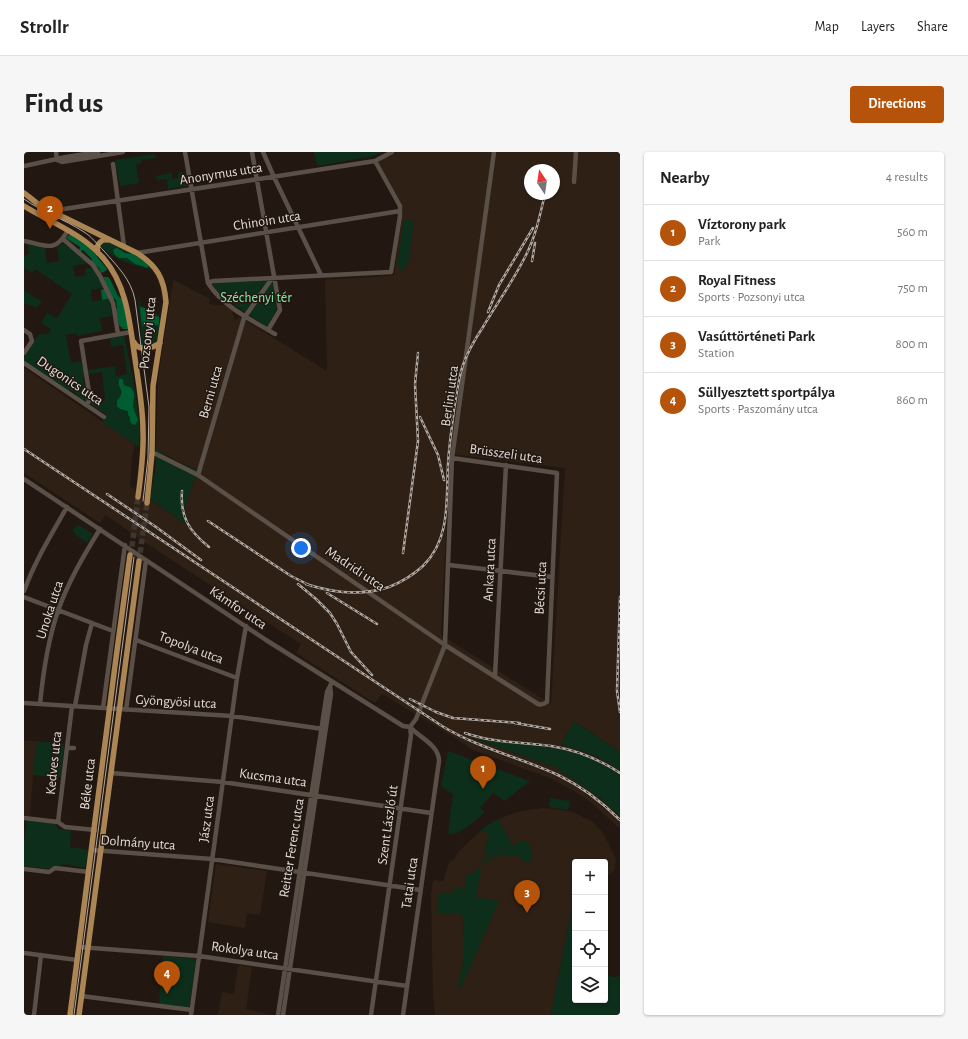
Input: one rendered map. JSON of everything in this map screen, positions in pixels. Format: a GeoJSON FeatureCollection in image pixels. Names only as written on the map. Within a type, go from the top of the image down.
{"type":"FeatureCollection","features":[{"type":"Feature","properties":{"kind":"main road","name":"Pozsonyi utca"},"geometry":{"type":"LineString","coordinates":[[24,193],[38,204],[51,211],[136,253],[149,261],[159,275],[165,292],[166,302],[154,386],[152,453]]}},
{"type":"Feature","properties":{"kind":"main road","name":"Pozsonyi utca"},"geometry":{"type":"LineString","coordinates":[[24,206],[85,241],[112,269],[122,291],[131,332],[142,403],[143,442],[138,497]]}},
{"type":"Feature","properties":{"kind":"main road"},"geometry":{"type":"LineString","coordinates":[[99,254],[97,247],[99,242],[104,240],[112,241]]}},
{"type":"Feature","properties":{"kind":"main road"},"geometry":{"type":"LineString","coordinates":[[131,332],[135,345],[138,348],[155,346],[160,343]]}},
{"type":"Feature","properties":{"kind":"main road"},"geometry":{"type":"LineString","coordinates":[[147,503],[152,453]]}},
{"type":"Feature","properties":{"kind":"main road","name":"Béke utca"},"geometry":{"type":"LineString","coordinates":[[70,1015],[130,555]]}},
{"type":"Feature","properties":{"kind":"main road","name":"Béke utca"},"geometry":{"type":"LineString","coordinates":[[79,1015],[139,561]]}},
{"type":"Feature","properties":{"kind":"street"},"geometry":{"type":"LineString","coordinates":[[56,152],[57,160]]}},
{"type":"Feature","properties":{"kind":"street"},"geometry":{"type":"LineString","coordinates":[[25,166],[98,152]]}},
{"type":"Feature","properties":{"kind":"street"},"geometry":{"type":"LineString","coordinates":[[57,160],[62,162],[123,152]]}},
{"type":"Feature","properties":{"kind":"street"},"geometry":{"type":"LineString","coordinates":[[185,152],[208,283],[222,300],[275,334]]}},
{"type":"Feature","properties":{"kind":"street"},"geometry":{"type":"LineString","coordinates":[[252,152],[280,310],[268,330]]}},
{"type":"Feature","properties":{"kind":"street"},"geometry":{"type":"LineString","coordinates":[[263,152],[321,275]]}},
{"type":"Feature","properties":{"kind":"street","name":"Anonymus utca"},"geometry":{"type":"LineString","coordinates":[[51,211],[375,161],[392,152]]}},
{"type":"Feature","properties":{"kind":"street","name":"Berlini utca"},"geometry":{"type":"LineString","coordinates":[[445,645],[452,458],[494,152]]}},
{"type":"Feature","properties":{"kind":"street"},"geometry":{"type":"LineString","coordinates":[[574,182],[576,152]]}},
{"type":"Feature","properties":{"kind":"street"},"geometry":{"type":"LineString","coordinates":[[208,283],[213,281],[273,277],[391,272],[400,206],[375,161]]}},
{"type":"Feature","properties":{"kind":"street"},"geometry":{"type":"LineString","coordinates":[[113,164],[124,246]]}},
{"type":"Feature","properties":{"kind":"street","name":"Chinoin utca"},"geometry":{"type":"LineString","coordinates":[[136,253],[400,211]]}},
{"type":"Feature","properties":{"kind":"street"},"geometry":{"type":"LineString","coordinates":[[24,241],[45,247],[53,246],[63,239],[68,230]]}},
{"type":"Feature","properties":{"kind":"street"},"geometry":{"type":"LineString","coordinates":[[63,239],[93,265],[100,276],[112,302],[118,334]]}},
{"type":"Feature","properties":{"kind":"street"},"geometry":{"type":"LineString","coordinates":[[245,316],[273,277]]}},
{"type":"Feature","properties":{"kind":"street","name":"Berni utca"},"geometry":{"type":"LineString","coordinates":[[198,475],[245,316]]}},
{"type":"Feature","properties":{"kind":"street","name":"Dugonics utca"},"geometry":{"type":"LineString","coordinates":[[24,330],[30,334],[32,342],[24,353]]}},
{"type":"Feature","properties":{"kind":"street","name":"Pozsonyi utca"},"geometry":{"type":"LineString","coordinates":[[86,405],[89,401],[89,392],[81,341],[131,332]]}},
{"type":"Feature","properties":{"kind":"street","name":"Dugonics utca"},"geometry":{"type":"LineString","coordinates":[[24,363],[104,417]]}},
{"type":"Feature","properties":{"kind":"street","name":"Madridi utca"},"geometry":{"type":"LineString","coordinates":[[152,453],[198,475],[445,645],[538,704],[545,703]]}},
{"type":"Feature","properties":{"kind":"street","name":"Brüsszeli utca"},"geometry":{"type":"LineString","coordinates":[[452,458],[557,473]]}},
{"type":"Feature","properties":{"kind":"street","name":"Ankara utca"},"geometry":{"type":"LineString","coordinates":[[495,676],[506,465]]}},
{"type":"Feature","properties":{"kind":"street","name":"Bécsi utca"},"geometry":{"type":"LineString","coordinates":[[545,703],[547,702],[557,473]]}},
{"type":"Feature","properties":{"kind":"street","name":"Kámfor utca"},"geometry":{"type":"LineString","coordinates":[[25,481],[125,545],[331,684],[403,726],[410,727],[417,735],[435,748],[438,754]]}},
{"type":"Feature","properties":{"kind":"street"},"geometry":{"type":"LineString","coordinates":[[24,591],[44,545],[67,507]]}},
{"type":"Feature","properties":{"kind":"street","name":"Unoka utca"},"geometry":{"type":"LineString","coordinates":[[40,704],[46,663],[58,611],[75,573],[100,529]]}},
{"type":"Feature","properties":{"kind":"street"},"geometry":{"type":"LineString","coordinates":[[103,708],[125,545]]}},
{"type":"Feature","properties":{"kind":"street"},"geometry":{"type":"LineString","coordinates":[[126,710],[146,560]]}},
{"type":"Feature","properties":{"kind":"street"},"geometry":{"type":"LineString","coordinates":[[449,565],[552,577]]}},
{"type":"Feature","properties":{"kind":"street"},"geometry":{"type":"LineString","coordinates":[[24,598],[113,631]]}},
{"type":"Feature","properties":{"kind":"street","name":"Kedves utca"},"geometry":{"type":"LineString","coordinates":[[58,822],[74,706],[92,623]]}},
{"type":"Feature","properties":{"kind":"street","name":"Jász utca"},"geometry":{"type":"LineString","coordinates":[[192,1013],[237,678],[246,626]]}},
{"type":"Feature","properties":{"kind":"street","name":"Topolya utca"},"geometry":{"type":"LineString","coordinates":[[136,640],[237,678]]}},
{"type":"Feature","properties":{"kind":"street","name":"Szent László út"},"geometry":{"type":"LineString","coordinates":[[371,1015],[402,809],[411,735],[410,727],[415,722],[445,645]]}},
{"type":"Feature","properties":{"kind":"street","name":"Reitter Ferenc utca"},"geometry":{"type":"LineString","coordinates":[[278,1015],[287,968],[323,729],[331,694],[331,684]]}},
{"type":"Feature","properties":{"kind":"street","name":"Gyöngyösi utca"},"geometry":{"type":"LineString","coordinates":[[24,703],[232,716],[323,729]]}},
{"type":"Feature","properties":{"kind":"street"},"geometry":{"type":"LineString","coordinates":[[67,748],[74,748]]}},
{"type":"Feature","properties":{"kind":"street","name":"Tatai utca"},"geometry":{"type":"LineString","coordinates":[[403,1015],[439,761],[438,754]]}},
{"type":"Feature","properties":{"kind":"street","name":"Kucsma utca"},"geometry":{"type":"LineString","coordinates":[[111,773],[223,782],[431,813]]}},
{"type":"Feature","properties":{"kind":"street"},"geometry":{"type":"LineString","coordinates":[[24,818],[58,822],[65,827],[95,830]]}},
{"type":"Feature","properties":{"kind":"street","name":"Dolmány utca"},"geometry":{"type":"LineString","coordinates":[[92,850],[212,859],[420,890]]}},
{"type":"Feature","properties":{"kind":"street"},"geometry":{"type":"LineString","coordinates":[[24,869],[49,872],[55,868],[89,872]]}},
{"type":"Feature","properties":{"kind":"street","name":"Rokolya utca"},"geometry":{"type":"LineString","coordinates":[[79,947],[199,956],[407,986]]}},
{"type":"Feature","properties":{"kind":"street"},"geometry":{"type":"LineString","coordinates":[[24,953],[77,960]]}},
{"type":"Feature","properties":{"kind":"street"},"geometry":{"type":"LineString","coordinates":[[34,1015],[41,955]]}},
{"type":"Feature","properties":{"kind":"street","name":"Reitter Ferenc utca"},"geometry":{"type":"LineString","coordinates":[[283,1015],[287,968]]}},
{"type":"Feature","properties":{"kind":"street"},"geometry":{"type":"LineString","coordinates":[[81,996],[192,1013]]}},
{"type":"Feature","properties":{"kind":"shaded area"},"geometry":{"type":"Polygon","coordinates":[[[397,152],[620,152],[620,752],[574,721],[561,745],[577,749],[600,759],[620,771],[620,775],[599,762],[567,751],[475,739],[555,767],[589,790],[613,810],[620,817],[620,829],[592,803],[552,779],[473,750],[382,694],[375,703],[296,653],[301,644],[144,542],[106,515],[100,523],[24,473],[24,368],[135,444],[132,458],[130,486],[189,526],[184,509],[198,470],[159,451],[156,446],[158,379],[173,281],[174,280],[210,299],[209,304],[226,306],[232,311],[234,319],[237,320],[238,317],[241,318],[327,371],[325,280],[394,275],[403,210],[378,162],[397,152]],[[450,454],[441,635],[551,704],[565,468],[450,454]]]}},
{"type":"Feature","properties":{"kind":"shaded area"},"geometry":{"type":"Polygon","coordinates":[[[24,740],[64,744],[61,778],[33,775],[30,816],[24,815],[24,740]]]}},
{"type":"Feature","properties":{"kind":"shaded area"},"geometry":{"type":"Polygon","coordinates":[[[542,808],[573,812],[593,822],[603,833],[616,859],[615,869],[608,877],[608,859],[572,859],[572,907],[551,1015],[435,1015],[433,995],[431,894],[433,880],[443,881],[450,860],[453,861],[459,851],[486,826],[506,816],[521,811],[542,808]]]}},
{"type":"Feature","properties":{"kind":"shaded area"},"geometry":{"type":"Polygon","coordinates":[[[216,864],[267,871],[260,915],[247,913],[245,928],[208,922],[216,864]]]}},
{"type":"Feature","properties":{"kind":"shaded area"},"geometry":{"type":"Polygon","coordinates":[[[238,965],[252,967],[246,1009],[272,1015],[217,1015],[222,992],[234,994],[238,965]]]}},
{"type":"Feature","properties":{"kind":"green space"},"geometry":{"type":"Polygon","coordinates":[[[314,152],[382,152],[374,156],[317,166],[314,152]]]}},
{"type":"Feature","properties":{"kind":"green space"},"geometry":{"type":"Polygon","coordinates":[[[155,154],[156,158],[141,160],[142,163],[136,164],[139,183],[120,186],[115,160],[155,154]]]}},
{"type":"Feature","properties":{"kind":"green space"},"geometry":{"type":"Polygon","coordinates":[[[182,172],[186,174],[188,186],[168,189],[167,179],[157,180],[156,176],[172,173],[172,179],[178,178],[178,173],[182,172]]]}},
{"type":"Feature","properties":{"kind":"green space"},"geometry":{"type":"Polygon","coordinates":[[[404,219],[414,221],[408,264],[406,264],[405,269],[402,268],[401,271],[399,271],[400,268],[397,267],[404,219]]]}},
{"type":"Feature","properties":{"kind":"green space"},"geometry":{"type":"Polygon","coordinates":[[[70,234],[91,249],[107,269],[106,271],[101,273],[99,268],[91,261],[92,259],[83,250],[80,252],[79,251],[80,247],[66,238],[70,234]]]}},
{"type":"Feature","properties":{"kind":"green space"},"geometry":{"type":"Polygon","coordinates":[[[108,241],[140,257],[154,270],[124,262],[111,255],[100,245],[108,241]]]}},
{"type":"Feature","properties":{"kind":"green space"},"geometry":{"type":"Polygon","coordinates":[[[27,242],[45,248],[47,263],[59,261],[57,247],[63,243],[89,263],[73,266],[75,277],[86,275],[85,269],[92,267],[104,288],[91,290],[92,301],[110,299],[112,316],[100,318],[102,331],[77,336],[76,333],[66,335],[71,363],[81,361],[83,366],[85,375],[83,379],[88,399],[86,403],[75,397],[77,394],[70,390],[68,392],[24,361],[24,357],[39,334],[48,334],[51,329],[41,323],[47,313],[57,318],[72,294],[35,269],[32,273],[24,268],[24,256],[29,254],[27,242]]]}},
{"type":"Feature","properties":{"kind":"green space"},"geometry":{"type":"Polygon","coordinates":[[[117,248],[125,253],[133,254],[148,264],[148,268],[135,264],[127,258],[119,258],[113,251],[117,248]]]}},
{"type":"Feature","properties":{"kind":"green space"},"geometry":{"type":"Polygon","coordinates":[[[103,277],[108,277],[110,279],[118,296],[122,299],[128,329],[123,329],[119,325],[116,300],[113,298],[102,300],[101,290],[107,288],[103,277]]]}},
{"type":"Feature","properties":{"kind":"green space","name":"Széchenyi tér"},"geometry":{"type":"Polygon","coordinates":[[[272,280],[277,309],[267,327],[221,296],[212,285],[216,282],[272,280]]]}},
{"type":"Feature","properties":{"kind":"green space"},"geometry":{"type":"Polygon","coordinates":[[[24,290],[42,302],[36,308],[24,303],[24,290]]]}},
{"type":"Feature","properties":{"kind":"green space"},"geometry":{"type":"Polygon","coordinates":[[[138,299],[141,306],[146,308],[147,311],[159,314],[161,326],[160,335],[158,342],[155,344],[142,346],[138,299]]]}},
{"type":"Feature","properties":{"kind":"green space"},"geometry":{"type":"Polygon","coordinates":[[[140,307],[145,308],[146,312],[159,317],[158,325],[153,325],[149,322],[145,326],[142,326],[140,307]]]}},
{"type":"Feature","properties":{"kind":"green space"},"geometry":{"type":"Polygon","coordinates":[[[124,335],[136,394],[140,429],[139,447],[102,422],[107,415],[89,403],[91,393],[94,393],[95,402],[105,401],[102,372],[89,374],[88,370],[115,366],[116,376],[127,374],[123,345],[111,347],[110,338],[124,335]]]}},
{"type":"Feature","properties":{"kind":"green space"},"geometry":{"type":"Polygon","coordinates":[[[119,379],[123,379],[125,386],[132,389],[134,396],[133,407],[138,420],[135,425],[130,421],[128,411],[120,409],[117,406],[117,401],[122,392],[119,386],[119,379]]]}},
{"type":"Feature","properties":{"kind":"green space"},"geometry":{"type":"Polygon","coordinates":[[[156,446],[170,458],[198,470],[184,509],[190,527],[150,499],[156,466],[156,446]]]}},
{"type":"Feature","properties":{"kind":"green space"},"geometry":{"type":"Polygon","coordinates":[[[79,525],[93,534],[87,543],[72,530],[79,525]]]}},
{"type":"Feature","properties":{"kind":"green space"},"geometry":{"type":"Polygon","coordinates":[[[574,721],[620,752],[620,771],[607,762],[592,755],[561,745],[574,721]]]}},
{"type":"Feature","properties":{"kind":"green space"},"geometry":{"type":"Polygon","coordinates":[[[472,738],[551,747],[576,753],[599,762],[620,775],[620,817],[600,798],[555,767],[472,738]]]}},
{"type":"Feature","properties":{"kind":"green space"},"geometry":{"type":"Polygon","coordinates":[[[37,741],[64,744],[61,778],[33,775],[37,741]]]}},
{"type":"Feature","properties":{"kind":"green space"},"geometry":{"type":"Polygon","coordinates":[[[448,751],[530,781],[505,801],[493,793],[480,808],[485,812],[482,815],[461,831],[454,834],[448,833],[453,794],[441,786],[448,751]]]}},
{"type":"Feature","properties":{"kind":"green space"},"geometry":{"type":"Polygon","coordinates":[[[550,798],[570,801],[568,810],[549,807],[550,798]]]}},
{"type":"Feature","properties":{"kind":"green space"},"geometry":{"type":"Polygon","coordinates":[[[498,819],[512,845],[487,856],[485,850],[489,834],[480,831],[498,819]]]}},
{"type":"Feature","properties":{"kind":"green space"},"geometry":{"type":"Polygon","coordinates":[[[27,820],[56,824],[58,829],[71,831],[70,847],[89,850],[85,868],[65,864],[47,869],[24,866],[24,842],[27,820]]]}},
{"type":"Feature","properties":{"kind":"green space"},"geometry":{"type":"Polygon","coordinates":[[[522,841],[527,841],[532,849],[531,861],[525,863],[517,856],[505,855],[493,858],[483,864],[482,860],[522,841]]]}},
{"type":"Feature","properties":{"kind":"green space"},"geometry":{"type":"Polygon","coordinates":[[[478,868],[481,868],[476,897],[499,901],[461,988],[458,987],[464,959],[463,917],[459,914],[438,914],[438,898],[441,892],[453,894],[453,889],[458,886],[464,891],[467,877],[462,876],[473,873],[478,868]]]}},
{"type":"Feature","properties":{"kind":"green space"},"geometry":{"type":"Polygon","coordinates":[[[525,881],[532,883],[536,888],[535,897],[533,900],[515,901],[513,897],[517,888],[525,881]]]}},
{"type":"Feature","properties":{"kind":"green space"},"geometry":{"type":"Polygon","coordinates":[[[572,907],[572,1003],[608,1003],[608,976],[620,976],[620,1012],[615,1015],[551,1015],[572,907]]]}},
{"type":"Feature","properties":{"kind":"green space"},"geometry":{"type":"Polygon","coordinates":[[[163,956],[196,959],[189,1008],[159,1004],[163,956]]]}},
{"type":"Feature","properties":{"kind":"tunnel"},"geometry":{"type":"LineString","coordinates":[[131,555],[138,497]]}},
{"type":"Feature","properties":{"kind":"tunnel"},"geometry":{"type":"LineString","coordinates":[[139,561],[147,503]]}},
{"type":"Feature","properties":{"kind":"tram line"},"geometry":{"type":"LineString","coordinates":[[24,199],[38,208],[76,227],[89,236],[123,273],[133,292],[149,407],[148,458],[143,501]]}},
{"type":"Feature","properties":{"kind":"tram line"},"geometry":{"type":"LineString","coordinates":[[74,1015],[134,557]]}},
{"type":"Feature","properties":{"kind":"railway"},"geometry":{"type":"LineString","coordinates":[[306,584],[327,590],[348,592],[368,592],[379,590],[394,585],[407,578],[423,566],[432,555],[443,531],[447,505],[450,443],[461,370],[477,336],[516,273],[529,248],[543,200]]}},
{"type":"Feature","properties":{"kind":"railway"},"geometry":{"type":"LineString","coordinates":[[488,312],[499,285],[533,228]]}},
{"type":"Feature","properties":{"kind":"railway"},"geometry":{"type":"LineString","coordinates":[[532,261],[535,243]]}},
{"type":"Feature","properties":{"kind":"railway"},"geometry":{"type":"LineString","coordinates":[[403,553],[418,441],[415,384],[418,353]]}},
{"type":"Feature","properties":{"kind":"railway"},"geometry":{"type":"LineString","coordinates":[[420,417],[438,455],[444,480]]}},
{"type":"Feature","properties":{"kind":"railway"},"geometry":{"type":"LineString","coordinates":[[24,449],[442,726],[456,734],[484,746],[567,779],[591,795],[620,820]]}},
{"type":"Feature","properties":{"kind":"railway"},"geometry":{"type":"LineString","coordinates":[[182,491],[184,516],[187,523],[196,535],[209,547]]}},
{"type":"Feature","properties":{"kind":"railway"},"geometry":{"type":"LineString","coordinates":[[107,494],[201,560]]}},
{"type":"Feature","properties":{"kind":"railway"},"geometry":{"type":"LineString","coordinates":[[208,521],[291,576],[311,586]]}},
{"type":"Feature","properties":{"kind":"railway"},"geometry":{"type":"LineString","coordinates":[[298,584],[330,613],[351,652],[372,675]]}},
{"type":"Feature","properties":{"kind":"railway"},"geometry":{"type":"LineString","coordinates":[[327,593],[377,624]]}},
{"type":"Feature","properties":{"kind":"railway"},"geometry":{"type":"LineString","coordinates":[[620,597],[617,691],[620,712]]}},
{"type":"Feature","properties":{"kind":"railway"},"geometry":{"type":"LineString","coordinates":[[410,699],[436,712],[453,718],[520,723]]}},
{"type":"Feature","properties":{"kind":"railway"},"geometry":{"type":"LineString","coordinates":[[515,723],[550,729]]}},
{"type":"Feature","properties":{"kind":"railway"},"geometry":{"type":"LineString","coordinates":[[465,733],[486,739],[551,746],[569,750],[596,759],[620,773]]}},
{"type":"Feature","properties":{"kind":"place","name":"Royal Fitness"},"geometry":{"type":"Point","coordinates":[50,229]}},
{"type":"Feature","properties":{"kind":"place","name":"Víztorony park"},"geometry":{"type":"Point","coordinates":[483,789]}},
{"type":"Feature","properties":{"kind":"place","name":"Vasúttörténeti Park"},"geometry":{"type":"Point","coordinates":[527,913]}},
{"type":"Feature","properties":{"kind":"place","name":"Süllyesztett sportpálya"},"geometry":{"type":"Point","coordinates":[167,994]}}]}
